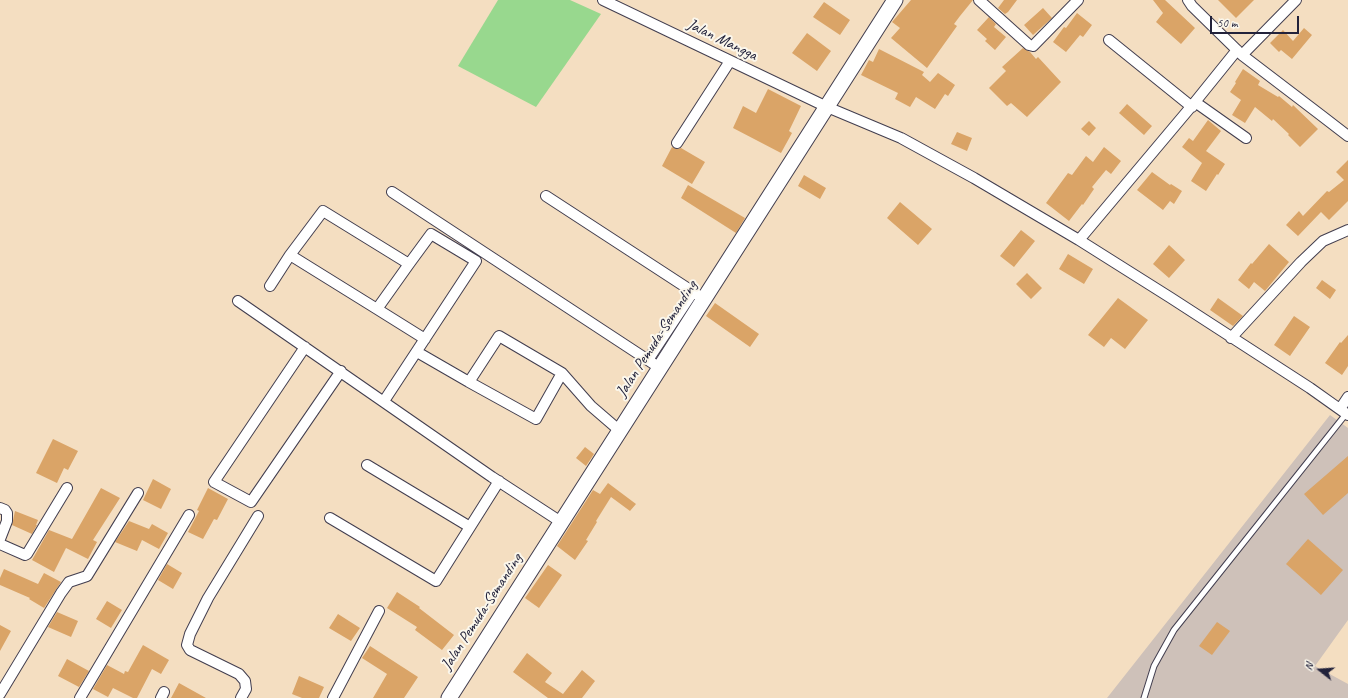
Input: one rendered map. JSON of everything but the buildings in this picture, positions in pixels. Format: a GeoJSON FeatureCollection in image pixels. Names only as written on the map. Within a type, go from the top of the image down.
{"type":"FeatureCollection","features":[{"type":"Feature","properties":{"kind":"main road","name":"Jalan Pemuda-Semanding"},"geometry":{"type":"LineString","coordinates":[[449,698],[620,431],[654,364],[698,296],[827,107],[895,0]]}},
{"type":"Feature","properties":{"kind":"street","name":"Jalan Mangga"},"geometry":{"type":"LineString","coordinates":[[604,0],[827,107],[901,138],[974,178],[1079,240],[1345,413]]}},
{"type":"Feature","properties":{"kind":"street"},"geometry":{"type":"LineString","coordinates":[[979,0],[1029,45],[1033,46],[1078,0]]}},
{"type":"Feature","properties":{"kind":"street"},"geometry":{"type":"LineString","coordinates":[[1079,240],[1239,53],[1296,0]]}},
{"type":"Feature","properties":{"kind":"street"},"geometry":{"type":"LineString","coordinates":[[1193,2],[1239,53],[1348,136]]}},
{"type":"Feature","properties":{"kind":"street"},"geometry":{"type":"LineString","coordinates":[[1109,40],[1194,104],[1246,138]]}},
{"type":"Feature","properties":{"kind":"street"},"geometry":{"type":"LineString","coordinates":[[677,143],[730,61]]}},
{"type":"Feature","properties":{"kind":"street"},"geometry":{"type":"LineString","coordinates":[[392,192],[654,364]]}},
{"type":"Feature","properties":{"kind":"street"},"geometry":{"type":"LineString","coordinates":[[546,196],[698,296]]}},
{"type":"Feature","properties":{"kind":"street"},"geometry":{"type":"LineString","coordinates":[[270,286],[290,255],[323,211],[409,264]]}},
{"type":"Feature","properties":{"kind":"street"},"geometry":{"type":"LineString","coordinates":[[1231,338],[1301,262],[1323,241],[1348,230]]}},
{"type":"Feature","properties":{"kind":"street"},"geometry":{"type":"LineString","coordinates":[[377,309],[431,234],[476,261],[384,401]]}},
{"type":"Feature","properties":{"kind":"street"},"geometry":{"type":"LineString","coordinates":[[290,255],[425,339]]}},
{"type":"Feature","properties":{"kind":"street"},"geometry":{"type":"LineString","coordinates":[[238,301],[561,522]]}},
{"type":"Feature","properties":{"kind":"street"},"geometry":{"type":"LineString","coordinates":[[469,382],[499,336],[562,373],[591,406],[620,431]]}},
{"type":"Feature","properties":{"kind":"street"},"geometry":{"type":"LineString","coordinates":[[306,347],[214,482],[251,502],[341,371]]}},
{"type":"Feature","properties":{"kind":"street"},"geometry":{"type":"LineString","coordinates":[[417,352],[536,419],[562,373]]}},
{"type":"Feature","properties":{"kind":"street"},"geometry":{"type":"LineString","coordinates":[[1345,413],[1348,397]]}},
{"type":"Feature","properties":{"kind":"street"},"geometry":{"type":"LineString","coordinates":[[367,465],[470,527]]}},
{"type":"Feature","properties":{"kind":"street"},"geometry":{"type":"LineString","coordinates":[[330,518],[436,581],[499,481]]}},
{"type":"Feature","properties":{"kind":"street"},"geometry":{"type":"LineString","coordinates":[[0,544],[25,555],[27,554],[67,488]]}},
{"type":"Feature","properties":{"kind":"street"},"geometry":{"type":"LineString","coordinates":[[0,694],[61,593],[69,582],[87,576],[138,493]]}},
{"type":"Feature","properties":{"kind":"street"},"geometry":{"type":"LineString","coordinates":[[0,508],[5,510],[7,513],[7,521],[0,539]]}},
{"type":"Feature","properties":{"kind":"street"},"geometry":{"type":"LineString","coordinates":[[80,698],[189,515]]}},
{"type":"Feature","properties":{"kind":"street"},"geometry":{"type":"LineString","coordinates":[[240,698],[246,689],[245,682],[239,674],[190,650],[187,645],[190,634],[208,598],[258,516]]}},
{"type":"Feature","properties":{"kind":"street"},"geometry":{"type":"LineString","coordinates":[[333,698],[379,611]]}},
{"type":"Feature","properties":{"kind":"lane"},"geometry":{"type":"LineString","coordinates":[[1144,698],[1154,666],[1174,630],[1345,413]]}},
{"type":"Feature","properties":{"kind":"shaded area"},"geometry":{"type":"Polygon","coordinates":[[[1330,415],[1348,428],[1348,620],[1315,666],[1348,684],[1348,698],[1107,698],[1330,415]]]}},
{"type":"Feature","properties":{"kind":"green space"},"geometry":{"type":"Polygon","coordinates":[[[498,0],[570,0],[601,14],[536,107],[458,66],[498,0]]]}}]}
